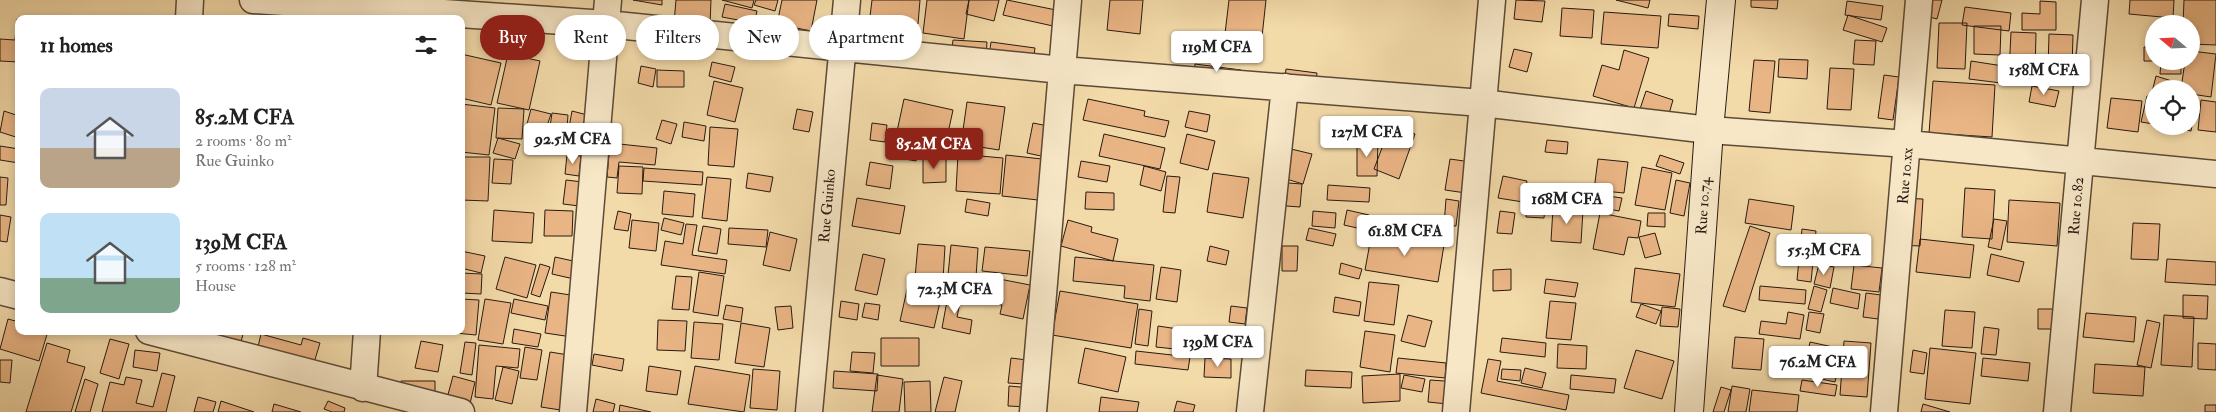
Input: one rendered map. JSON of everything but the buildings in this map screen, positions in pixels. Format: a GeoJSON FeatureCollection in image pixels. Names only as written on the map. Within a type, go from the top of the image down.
{"type":"FeatureCollection","features":[{"type":"Feature","properties":{"kind":"main road","name":"Rue 10.74"},"geometry":{"type":"LineString","coordinates":[[1689,412],[1709,130],[1721,0]]}},
{"type":"Feature","properties":{"kind":"street"},"geometry":{"type":"LineString","coordinates":[[189,15],[190,0]]}},
{"type":"Feature","properties":{"kind":"street"},"geometry":{"type":"LineString","coordinates":[[253,0],[392,9],[607,12],[809,41]]}},
{"type":"Feature","properties":{"kind":"street","name":"Rue Guinko"},"geometry":{"type":"LineString","coordinates":[[845,15],[847,0]]}},
{"type":"Feature","properties":{"kind":"street"},"geometry":{"type":"LineString","coordinates":[[1032,412],[1068,0]]}},
{"type":"Feature","properties":{"kind":"street"},"geometry":{"type":"LineString","coordinates":[[1456,412],[1492,0]]}},
{"type":"Feature","properties":{"kind":"street","name":"Rue 10.xx"},"geometry":{"type":"LineString","coordinates":[[1884,412],[1919,0]]}},
{"type":"Feature","properties":{"kind":"street","name":"Rue 10.82"},"geometry":{"type":"LineString","coordinates":[[2057,412],[2095,0]]}},
{"type":"Feature","properties":{"kind":"street"},"geometry":{"type":"LineString","coordinates":[[573,412],[607,12]]}},
{"type":"Feature","properties":{"kind":"street"},"geometry":{"type":"LineString","coordinates":[[922,55],[1062,70],[1482,102],[1709,130],[1908,144],[2216,174]]}},
{"type":"Feature","properties":{"kind":"street","name":"Rue Guinko"},"geometry":{"type":"LineString","coordinates":[[809,412],[841,60]]}},
{"type":"Feature","properties":{"kind":"street"},"geometry":{"type":"LineString","coordinates":[[1250,412],[1285,87]]}},
{"type":"Feature","properties":{"kind":"street"},"geometry":{"type":"LineString","coordinates":[[0,292],[15,295]]}},
{"type":"Feature","properties":{"kind":"street"},"geometry":{"type":"LineString","coordinates":[[167,335],[363,388],[461,412]]}},
{"type":"Feature","properties":{"kind":"street"},"geometry":{"type":"LineString","coordinates":[[363,388],[367,335]]}}]}
